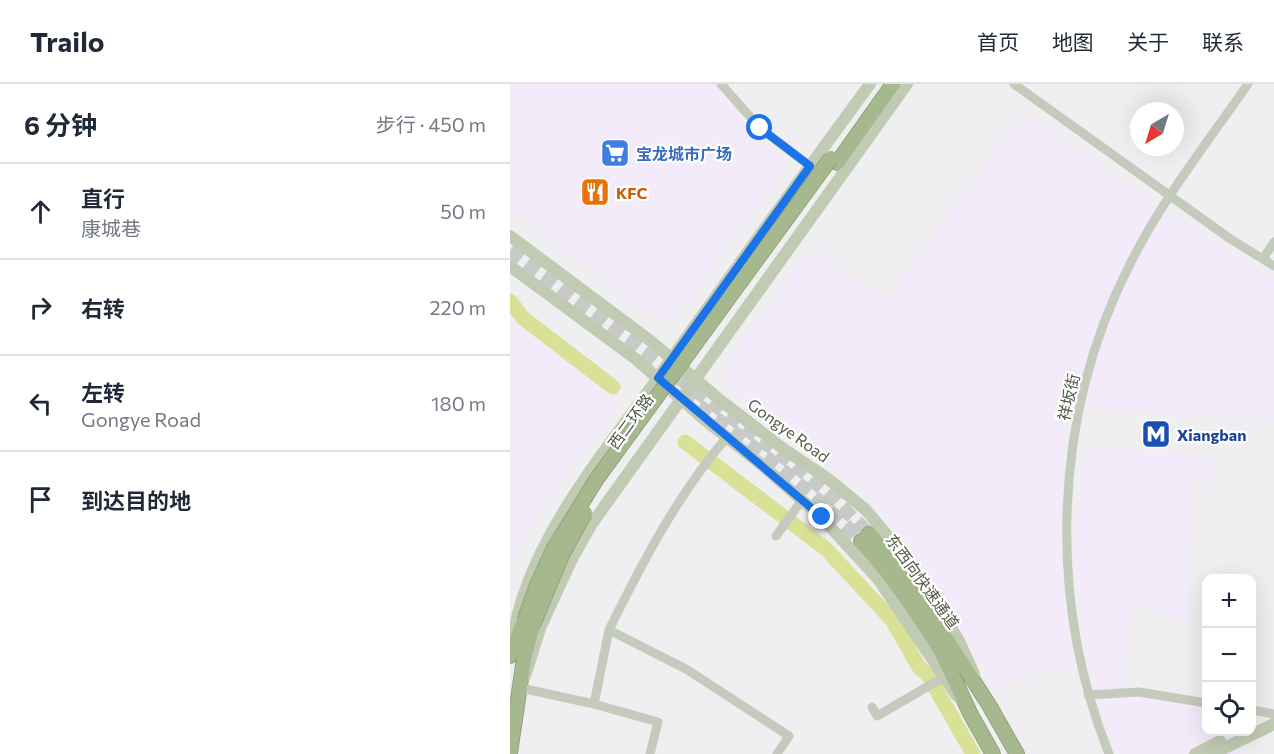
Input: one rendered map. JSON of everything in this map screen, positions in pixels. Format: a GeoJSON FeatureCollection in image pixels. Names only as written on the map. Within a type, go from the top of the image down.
{"type":"FeatureCollection","features":[{"type":"Feature","properties":{"kind":"highway","name":"西二环路"},"geometry":{"type":"LineString","coordinates":[[834,160],[883,84]]}},
{"type":"Feature","properties":{"kind":"highway","name":"西二环路"},"geometry":{"type":"LineString","coordinates":[[510,753],[528,623],[537,585],[553,550],[596,480],[893,84]]}},
{"type":"Feature","properties":{"kind":"highway","name":"东西向快速通道"},"geometry":{"type":"LineString","coordinates":[[865,537],[896,565],[921,600],[945,649]]}},
{"type":"Feature","properties":{"kind":"highway","name":"西二环路"},"geometry":{"type":"LineString","coordinates":[[510,656],[528,623]]}},
{"type":"Feature","properties":{"kind":"highway","name":"Gongye Road"},"geometry":{"type":"LineString","coordinates":[[945,649],[989,705],[1017,754]]}},
{"type":"Feature","properties":{"kind":"highway"},"geometry":{"type":"LineString","coordinates":[[945,649],[971,715],[993,754]]}},
{"type":"Feature","properties":{"kind":"main road"},"geometry":{"type":"LineString","coordinates":[[510,656],[515,618],[529,582],[546,545],[588,474],[870,84]]}},
{"type":"Feature","properties":{"kind":"main road"},"geometry":{"type":"LineString","coordinates":[[520,688],[541,626],[581,542],[613,492],[907,84]]}},
{"type":"Feature","properties":{"kind":"main road","name":"Gongye Road"},"geometry":{"type":"LineString","coordinates":[[510,236],[671,358],[785,450],[827,478],[879,524],[931,594],[959,641],[989,705]]}},
{"type":"Feature","properties":{"kind":"main road"},"geometry":{"type":"LineString","coordinates":[[510,266],[637,360],[822,517],[878,579],[903,613],[940,680],[971,715]]}},
{"type":"Feature","properties":{"kind":"main road"},"geometry":{"type":"LineString","coordinates":[[1256,723],[1274,714]]}},
{"type":"Feature","properties":{"kind":"main road"},"geometry":{"type":"LineString","coordinates":[[1212,754],[1274,724]]}},
{"type":"Feature","properties":{"kind":"main road"},"geometry":{"type":"LineString","coordinates":[[1195,754],[1232,736]]}},
{"type":"Feature","properties":{"kind":"street"},"geometry":{"type":"LineString","coordinates":[[721,84],[760,128],[810,166]]}},
{"type":"Feature","properties":{"kind":"street"},"geometry":{"type":"LineString","coordinates":[[1014,84],[1229,238],[1274,266]]}},
{"type":"Feature","properties":{"kind":"street","name":"祥坂街"},"geometry":{"type":"LineString","coordinates":[[1109,754],[1088,695],[1075,633],[1067,572],[1067,506],[1076,429],[1093,358],[1116,294],[1136,253],[1171,196],[1248,84]]}},
{"type":"Feature","properties":{"kind":"street"},"geometry":{"type":"LineString","coordinates":[[1263,259],[1274,242]]}},
{"type":"Feature","properties":{"kind":"street"},"geometry":{"type":"LineString","coordinates":[[594,704],[609,630],[657,539],[705,464],[727,437]]}},
{"type":"Feature","properties":{"kind":"street"},"geometry":{"type":"LineString","coordinates":[[779,532],[802,500]]}},
{"type":"Feature","properties":{"kind":"street"},"geometry":{"type":"LineString","coordinates":[[609,630],[686,669],[789,736],[777,754]]}},
{"type":"Feature","properties":{"kind":"street"},"geometry":{"type":"LineString","coordinates":[[872,707],[877,716],[940,680]]}},
{"type":"Feature","properties":{"kind":"street"},"geometry":{"type":"LineString","coordinates":[[520,688],[594,704],[658,722],[650,754]]}},
{"type":"Feature","properties":{"kind":"street"},"geometry":{"type":"LineString","coordinates":[[1088,695],[1139,692],[1202,702]]}},
{"type":"Feature","properties":{"kind":"street"},"geometry":{"type":"LineString","coordinates":[[1256,711],[1274,714]]}},
{"type":"Feature","properties":{"kind":"shaded area"},"geometry":{"type":"Polygon","coordinates":[[[510,84],[716,84],[754,135],[790,163],[705,276],[708,280],[691,303],[686,299],[671,319],[665,314],[660,321],[510,209],[510,84]]]}},
{"type":"Feature","properties":{"kind":"shaded area"},"geometry":{"type":"Polygon","coordinates":[[[1023,114],[1195,230],[1274,278],[1274,419],[1069,407],[1061,470],[1059,557],[1074,674],[1044,667],[996,687],[903,540],[872,499],[739,398],[727,383],[733,354],[813,249],[886,300],[1023,114]]]}},
{"type":"Feature","properties":{"kind":"shaded area"},"geometry":{"type":"Polygon","coordinates":[[[510,308],[513,323],[620,402],[567,472],[525,534],[510,565],[510,308]]]}},
{"type":"Feature","properties":{"kind":"shaded area"},"geometry":{"type":"Polygon","coordinates":[[[1087,446],[1213,457],[1213,481],[1192,481],[1189,621],[1119,600],[1131,604],[1123,681],[1125,694],[1202,705],[1202,736],[1236,736],[1243,754],[1118,754],[1099,702],[1073,562],[1082,468],[1087,446]]]}},
{"type":"Feature","properties":{"kind":"waterway"},"geometry":{"type":"LineString","coordinates":[[510,301],[523,318],[613,387]]}},
{"type":"Feature","properties":{"kind":"waterway"},"geometry":{"type":"LineString","coordinates":[[685,442],[826,549],[892,620],[919,667],[928,675],[973,754]]}},
{"type":"Feature","properties":{"kind":"tunnel"},"geometry":{"type":"LineString","coordinates":[[510,250],[801,470],[869,534]]}},
{"type":"Feature","properties":{"kind":"tunnel"},"geometry":{"type":"LineString","coordinates":[[682,393],[796,482],[861,541]]}},
{"type":"Feature","properties":{"kind":"place","name":"宝龙城市广场"},"geometry":{"type":"Point","coordinates":[615,153]}},
{"type":"Feature","properties":{"kind":"place","name":"KFC"},"geometry":{"type":"Point","coordinates":[595,192]}},
{"type":"Feature","properties":{"kind":"place","name":"Xiangban"},"geometry":{"type":"Point","coordinates":[1156,434]}},
{"type":"Feature","properties":{"kind":"route"},"geometry":{"type":"LineString","coordinates":[[760,128],[810,166],[658,378],[822,517]]}}]}
